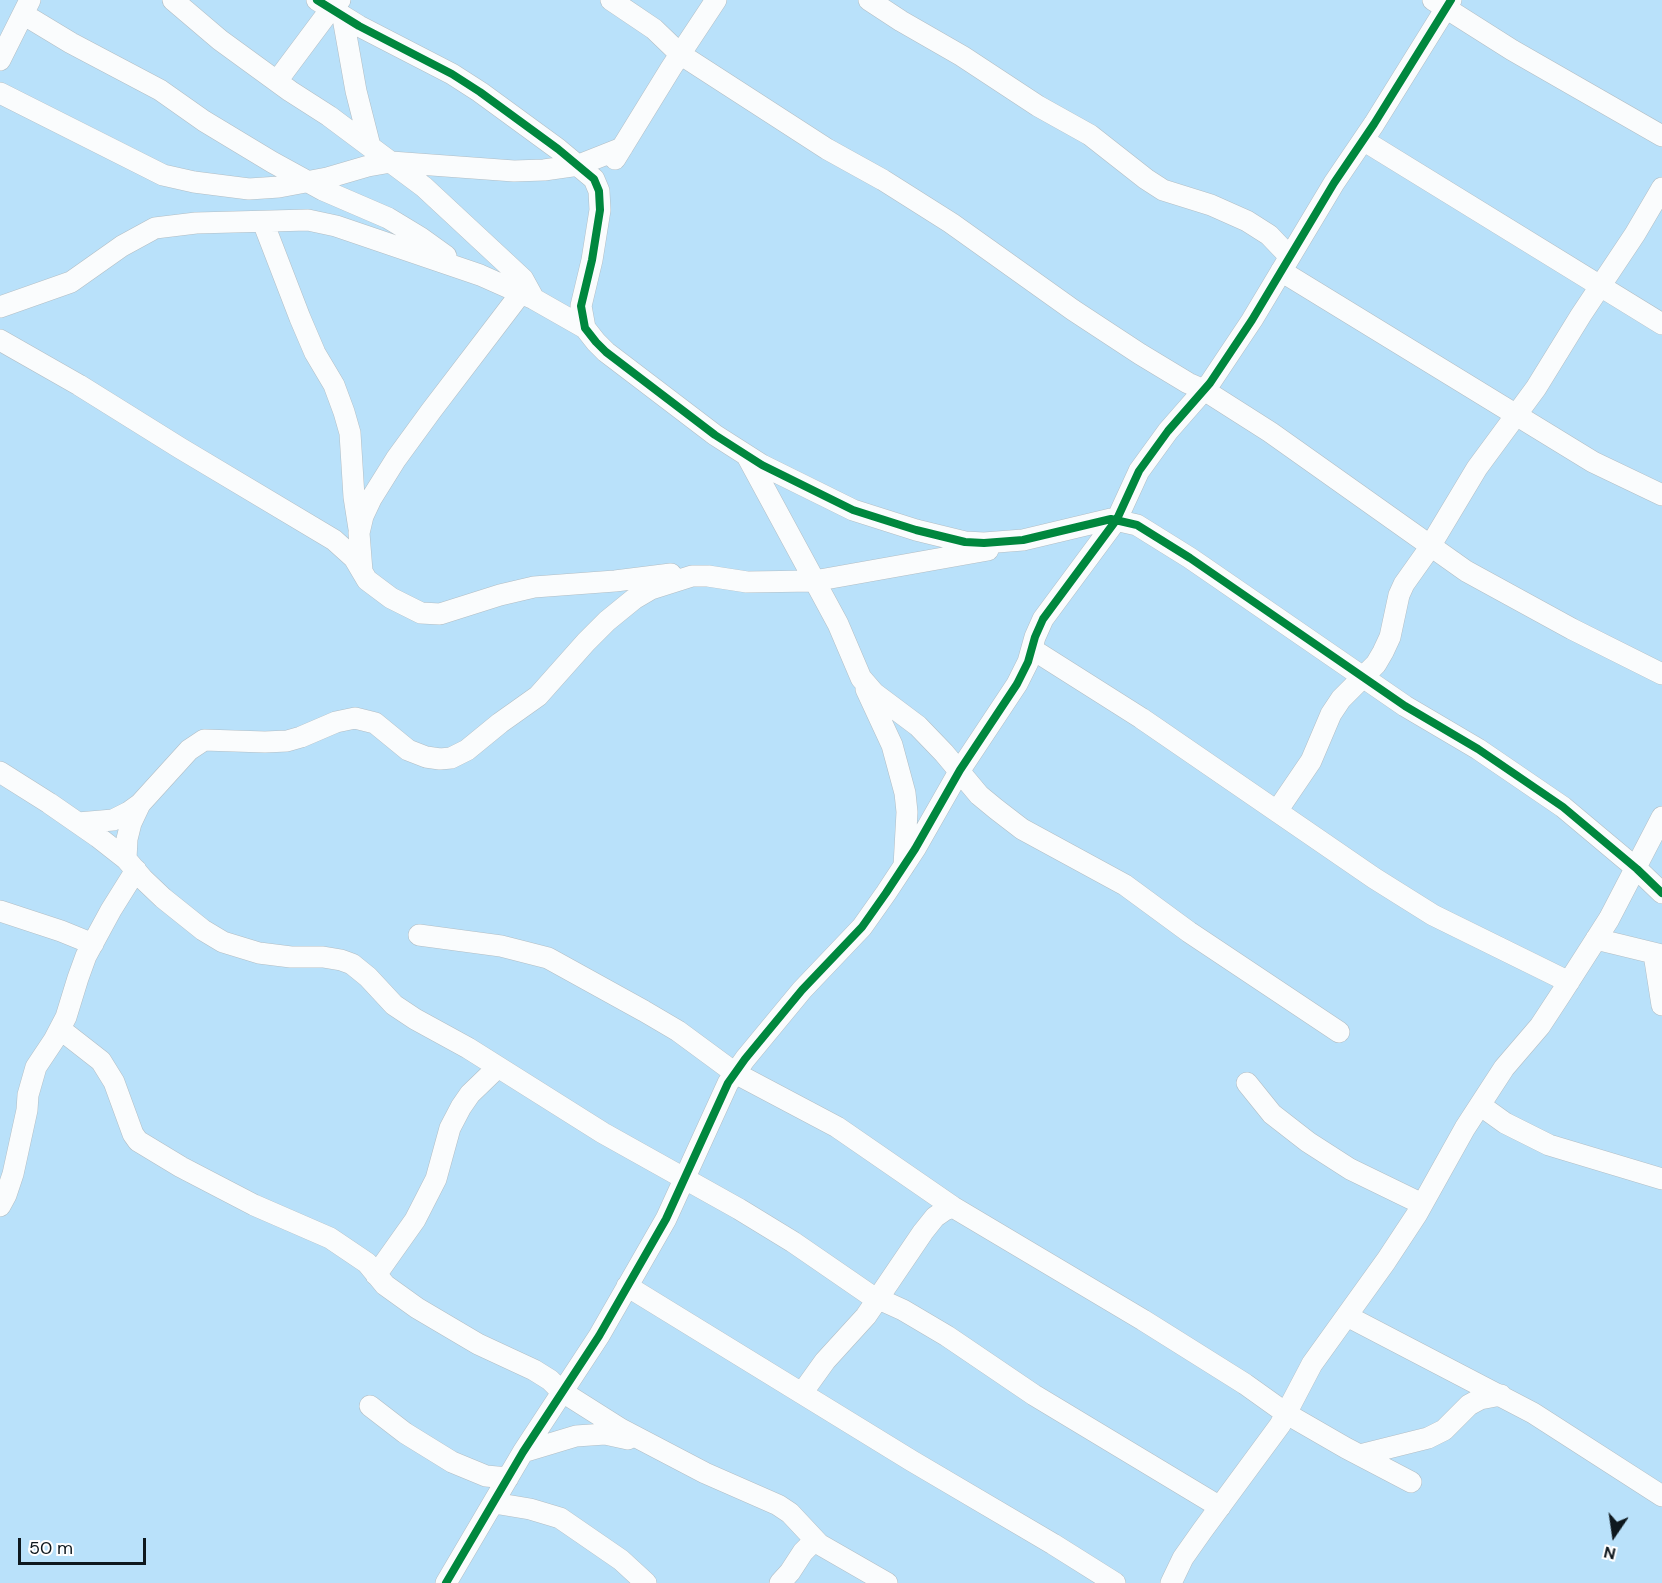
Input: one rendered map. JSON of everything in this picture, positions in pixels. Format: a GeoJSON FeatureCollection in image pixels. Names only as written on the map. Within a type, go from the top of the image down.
{"type":"FeatureCollection","features":[{"type":"Feature","properties":{"kind":"street"},"geometry":{"type":"LineString","coordinates":[[173,0],[220,39],[424,187],[505,260],[523,279],[528,296]]}},
{"type":"Feature","properties":{"kind":"street"},"geometry":{"type":"LineString","coordinates":[[611,0],[654,29],[680,54],[827,149],[883,180],[951,223],[1073,310],[1140,354],[1204,390],[1323,468],[1466,571],[1572,629],[1662,674]]}},
{"type":"Feature","properties":{"kind":"street"},"geometry":{"type":"LineString","coordinates":[[585,328],[581,306],[598,230],[599,191],[608,169],[716,0]]}},
{"type":"Feature","properties":{"kind":"street"},"geometry":{"type":"LineString","coordinates":[[869,0],[962,56],[1038,106],[1090,135],[1146,179],[1164,190],[1211,205],[1247,221],[1269,235],[1286,264],[1593,462],[1662,495]]}},
{"type":"Feature","properties":{"kind":"street"},"geometry":{"type":"LineString","coordinates":[[446,1583],[523,1452],[598,1336],[666,1219],[728,1083],[802,990],[862,927],[903,866],[941,806],[960,770],[1017,684],[1028,662],[1043,618],[1117,519],[1139,471],[1168,431],[1204,390],[1252,320],[1334,183],[1363,140],[1443,3],[1662,136]]}},
{"type":"Feature","properties":{"kind":"street"},"geometry":{"type":"LineString","coordinates":[[0,60],[27,7],[80,48],[160,90],[204,121],[306,182],[388,218],[464,269]]}},
{"type":"Feature","properties":{"kind":"street"},"geometry":{"type":"LineString","coordinates":[[277,81],[333,7]]}},
{"type":"Feature","properties":{"kind":"street"},"geometry":{"type":"LineString","coordinates":[[333,7],[370,146]]}},
{"type":"Feature","properties":{"kind":"street"},"geometry":{"type":"LineString","coordinates":[[333,7],[480,92],[579,165],[594,178],[599,191]]}},
{"type":"Feature","properties":{"kind":"street"},"geometry":{"type":"LineString","coordinates":[[0,93],[163,175],[194,182],[249,189],[306,182],[391,162],[514,171],[544,170],[579,165],[622,148]]}},
{"type":"Feature","properties":{"kind":"street"},"geometry":{"type":"LineString","coordinates":[[1363,140],[1662,324]]}},
{"type":"Feature","properties":{"kind":"street"},"geometry":{"type":"LineString","coordinates":[[1277,811],[1311,760],[1331,714],[1341,699],[1376,664],[1383,652],[1393,626],[1399,595],[1404,584],[1477,468],[1517,414],[1635,234],[1662,188]]}},
{"type":"Feature","properties":{"kind":"street"},"geometry":{"type":"LineString","coordinates":[[0,306],[71,282],[122,246],[155,228],[196,222],[308,220],[336,226],[464,269],[528,296],[585,328],[596,342],[715,435],[762,465],[853,510],[965,542],[1023,540]]}},
{"type":"Feature","properties":{"kind":"street"},"geometry":{"type":"LineString","coordinates":[[262,222],[315,353],[334,385],[350,433],[362,573]]}},
{"type":"Feature","properties":{"kind":"street"},"geometry":{"type":"LineString","coordinates":[[359,533],[363,516],[371,500],[396,459],[528,296]]}},
{"type":"Feature","properties":{"kind":"street"},"geometry":{"type":"LineString","coordinates":[[0,340],[79,385],[334,540],[354,558],[367,580],[391,598],[421,613],[432,614],[534,587],[615,581],[673,573],[747,582],[814,581],[971,554],[1111,519],[1137,525],[1190,558],[1405,706],[1478,749],[1563,807],[1637,868],[1662,893]]}},
{"type":"Feature","properties":{"kind":"street"},"geometry":{"type":"LineString","coordinates":[[747,455],[838,624],[892,745],[905,793],[903,866]]}},
{"type":"Feature","properties":{"kind":"street"},"geometry":{"type":"LineString","coordinates":[[78,824],[113,819],[129,812],[140,804],[189,750],[204,740],[287,741],[355,717],[375,723],[408,750],[426,757],[440,759],[456,756],[538,696],[586,642],[627,604],[651,589],[692,576]]}},
{"type":"Feature","properties":{"kind":"street"},"geometry":{"type":"LineString","coordinates":[[1032,649],[1132,711],[1374,878],[1433,915],[1569,982]]}},
{"type":"Feature","properties":{"kind":"street"},"geometry":{"type":"LineString","coordinates":[[861,678],[874,693],[918,726],[960,770],[979,795],[1022,828],[1125,885],[1189,932],[1339,1032]]}},
{"type":"Feature","properties":{"kind":"street"},"geometry":{"type":"LineString","coordinates":[[0,772],[78,824],[131,865],[163,898],[203,930],[223,942],[259,953],[291,957],[323,957],[352,964],[394,1005],[408,1014],[603,1133],[686,1178],[793,1242],[878,1298],[947,1336],[1034,1395],[1220,1507]]}},
{"type":"Feature","properties":{"kind":"street"},"geometry":{"type":"LineString","coordinates":[[0,1206],[13,1174],[27,1110],[28,1095],[36,1067],[66,1017],[78,978],[131,865],[131,823],[140,804]]}},
{"type":"Feature","properties":{"kind":"street"},"geometry":{"type":"LineString","coordinates":[[1171,1583],[1183,1558],[1287,1414],[1305,1375],[1422,1204],[1465,1128],[1503,1068],[1540,1026],[1569,982],[1637,868],[1662,817]]}},
{"type":"Feature","properties":{"kind":"street"},"geometry":{"type":"LineString","coordinates":[[0,911],[62,931],[93,944]]}},
{"type":"Feature","properties":{"kind":"street"},"geometry":{"type":"LineString","coordinates":[[419,935],[501,946],[548,958],[678,1031],[735,1073],[837,1127],[953,1207],[1143,1320],[1245,1384],[1287,1414],[1411,1482]]}},
{"type":"Feature","properties":{"kind":"street"},"geometry":{"type":"LineString","coordinates":[[1596,939],[1658,955],[1662,1005]]}},
{"type":"Feature","properties":{"kind":"street"},"geometry":{"type":"LineString","coordinates":[[60,1029],[101,1061],[114,1082],[138,1142],[244,1200],[330,1238],[367,1263],[385,1285],[417,1308],[478,1344],[534,1370],[550,1380],[561,1391],[652,1445],[720,1480],[778,1505],[790,1513],[815,1540],[829,1551],[887,1583]]}},
{"type":"Feature","properties":{"kind":"street"},"geometry":{"type":"LineString","coordinates":[[376,1275],[415,1220],[436,1179],[450,1128],[461,1107],[470,1094],[498,1067]]}},
{"type":"Feature","properties":{"kind":"street"},"geometry":{"type":"LineString","coordinates":[[1247,1083],[1272,1114],[1308,1142],[1350,1169],[1422,1204]]}},
{"type":"Feature","properties":{"kind":"street"},"geometry":{"type":"LineString","coordinates":[[1480,1105],[1505,1123],[1549,1145],[1662,1179]]}},
{"type":"Feature","properties":{"kind":"street"},"geometry":{"type":"LineString","coordinates":[[802,1393],[825,1361],[866,1316],[929,1225],[945,1210],[953,1207]]}},
{"type":"Feature","properties":{"kind":"street"},"geometry":{"type":"LineString","coordinates":[[627,1286],[1115,1583]]}},
{"type":"Feature","properties":{"kind":"street"},"geometry":{"type":"LineString","coordinates":[[1347,1316],[1533,1413],[1662,1497]]}},
{"type":"Feature","properties":{"kind":"street"},"geometry":{"type":"LineString","coordinates":[[1360,1455],[1428,1438],[1444,1431],[1474,1402],[1501,1395]]}},
{"type":"Feature","properties":{"kind":"street"},"geometry":{"type":"LineString","coordinates":[[370,1406],[405,1433],[452,1462],[486,1476],[508,1478]]}},
{"type":"Feature","properties":{"kind":"street"},"geometry":{"type":"LineString","coordinates":[[523,1452],[576,1436],[605,1434],[652,1445]]}},
{"type":"Feature","properties":{"kind":"street"},"geometry":{"type":"LineString","coordinates":[[494,1503],[530,1509],[560,1518],[621,1560],[646,1583]]}},
{"type":"Feature","properties":{"kind":"street"},"geometry":{"type":"LineString","coordinates":[[780,1583],[815,1540]]}},
{"type":"Feature","properties":{"kind":"shaded area"},"geometry":{"type":"Polygon","coordinates":[[[0,0],[1662,0],[1662,1583],[0,1583],[0,0]]]}},
{"type":"Feature","properties":{"kind":"cycle path"},"geometry":{"type":"LineString","coordinates":[[317,0],[359,26],[452,74],[480,92],[558,149],[594,179],[599,191],[600,210],[592,260],[581,306],[585,328],[606,352],[715,435],[762,465],[853,510],[916,530],[965,542],[1023,540],[1111,519],[1137,525],[1190,558],[1405,706],[1478,749],[1563,807],[1662,893]]}},
{"type":"Feature","properties":{"kind":"cycle path"},"geometry":{"type":"LineString","coordinates":[[446,1583],[523,1452],[599,1336],[666,1219],[728,1083],[802,990],[862,927],[886,893],[915,849],[960,770],[1017,684],[1028,662],[1043,619],[1117,519],[1139,471],[1168,431],[1210,383],[1252,320],[1334,183],[1374,124],[1451,0]]}}]}
